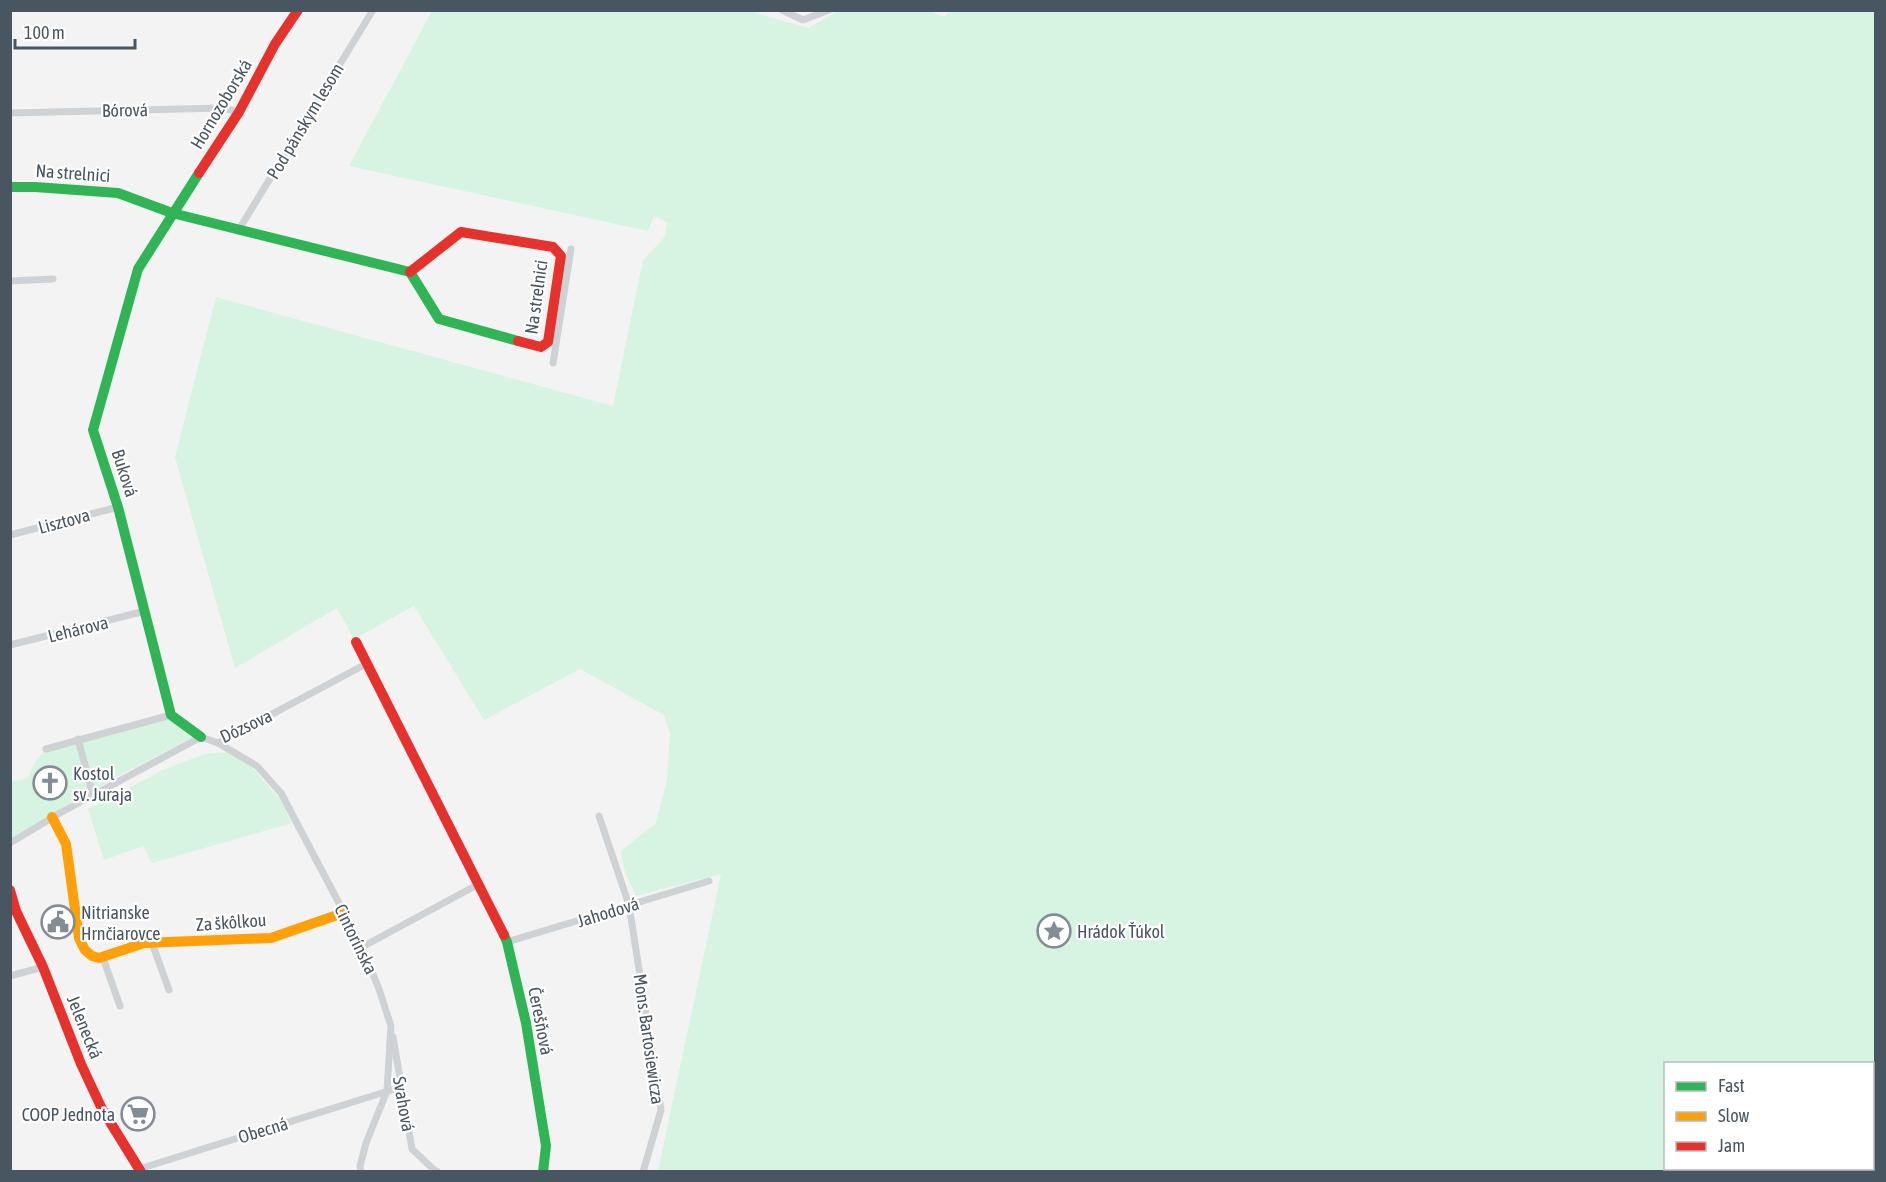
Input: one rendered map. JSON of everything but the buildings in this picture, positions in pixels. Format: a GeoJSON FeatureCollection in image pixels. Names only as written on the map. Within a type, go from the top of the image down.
{"type":"FeatureCollection","features":[{"type":"Feature","properties":{"kind":"street","name":"Hornozoborská"},"geometry":{"type":"LineString","coordinates":[[172,213],[240,112],[275,44],[298,10]]}},
{"type":"Feature","properties":{"kind":"street","name":"Pod pánskym lesom"},"geometry":{"type":"LineString","coordinates":[[238,231],[373,10]]}},
{"type":"Feature","properties":{"kind":"street"},"geometry":{"type":"LineString","coordinates":[[782,10],[803,20],[829,10]]}},
{"type":"Feature","properties":{"kind":"street","name":"Bórová"},"geometry":{"type":"LineString","coordinates":[[10,113],[223,108],[240,112]]}},
{"type":"Feature","properties":{"kind":"street","name":"Na strelnici"},"geometry":{"type":"LineString","coordinates":[[10,187],[118,193],[172,213],[238,231],[410,272],[439,319],[541,347],[548,342],[555,323],[562,280],[561,256],[553,247],[460,232],[410,272]]}},
{"type":"Feature","properties":{"kind":"street","name":"Buková"},"geometry":{"type":"LineString","coordinates":[[171,715],[118,507],[93,430],[138,269],[172,213]]}},
{"type":"Feature","properties":{"kind":"street"},"geometry":{"type":"LineString","coordinates":[[562,280],[572,249]]}},
{"type":"Feature","properties":{"kind":"street"},"geometry":{"type":"LineString","coordinates":[[10,281],[53,279]]}},
{"type":"Feature","properties":{"kind":"street"},"geometry":{"type":"LineString","coordinates":[[553,363],[555,323]]}},
{"type":"Feature","properties":{"kind":"street","name":"Lisztova"},"geometry":{"type":"LineString","coordinates":[[10,535],[118,507]]}},
{"type":"Feature","properties":{"kind":"street","name":"Lehárova"},"geometry":{"type":"LineString","coordinates":[[10,645],[146,611]]}},
{"type":"Feature","properties":{"kind":"street","name":"Čerešňová"},"geometry":{"type":"LineString","coordinates":[[356,642],[507,942],[526,1023],[546,1146],[543,1172]]}},
{"type":"Feature","properties":{"kind":"street","name":"Dózsova"},"geometry":{"type":"LineString","coordinates":[[10,843],[52,817],[201,737],[218,743],[366,664]]}},
{"type":"Feature","properties":{"kind":"street"},"geometry":{"type":"LineString","coordinates":[[46,749],[171,715],[201,737]]}},
{"type":"Feature","properties":{"kind":"street"},"geometry":{"type":"LineString","coordinates":[[78,739],[93,795]]}},
{"type":"Feature","properties":{"kind":"street","name":"Cintorínska"},"geometry":{"type":"LineString","coordinates":[[218,743],[256,766],[280,793],[362,947],[380,989],[392,1026],[387,1091],[366,1143],[360,1166],[361,1172]]}},
{"type":"Feature","properties":{"kind":"street","name":"Mons. Bartosiewicza"},"geometry":{"type":"LineString","coordinates":[[599,816],[629,905],[661,1110],[643,1172]]}},
{"type":"Feature","properties":{"kind":"street"},"geometry":{"type":"LineString","coordinates":[[52,817],[66,844],[80,938],[84,950],[90,957],[103,958],[120,1006]]}},
{"type":"Feature","properties":{"kind":"street","name":"Jahodová"},"geometry":{"type":"LineString","coordinates":[[507,942],[710,881]]}},
{"type":"Feature","properties":{"kind":"street"},"geometry":{"type":"LineString","coordinates":[[362,947],[477,885]]}},
{"type":"Feature","properties":{"kind":"street","name":"Jelenecká"},"geometry":{"type":"LineString","coordinates":[[10,890],[16,911],[43,967],[81,1064],[102,1109],[140,1170]]}},
{"type":"Feature","properties":{"kind":"street","name":"Za škôlkou"},"geometry":{"type":"LineString","coordinates":[[103,958],[138,944],[271,938],[343,913]]}},
{"type":"Feature","properties":{"kind":"street"},"geometry":{"type":"LineString","coordinates":[[152,943],[169,990]]}},
{"type":"Feature","properties":{"kind":"street"},"geometry":{"type":"LineString","coordinates":[[10,976],[43,967]]}},
{"type":"Feature","properties":{"kind":"street","name":"Svahová"},"geometry":{"type":"LineString","coordinates":[[392,1026],[412,1149],[438,1172]]}},
{"type":"Feature","properties":{"kind":"street","name":"Obecná"},"geometry":{"type":"LineString","coordinates":[[140,1170],[401,1087]]}},
{"type":"Feature","properties":{"kind":"green space"},"geometry":{"type":"Polygon","coordinates":[[[746,10],[808,28],[840,10],[929,11],[944,17],[951,10],[1875,11],[1875,1171],[658,1171],[721,874],[636,896],[625,872],[621,851],[656,823],[667,780],[670,733],[664,715],[580,669],[484,720],[414,606],[354,639],[337,608],[235,668],[175,457],[216,297],[613,406],[643,260],[665,237],[667,222],[654,216],[648,231],[349,166],[432,11],[746,10]]]}},
{"type":"Feature","properties":{"kind":"green space"},"geometry":{"type":"Polygon","coordinates":[[[165,716],[193,737],[109,781],[12,837],[10,782],[28,778],[35,762],[46,749],[165,716]]]}},
{"type":"Feature","properties":{"kind":"green space"},"geometry":{"type":"Polygon","coordinates":[[[229,752],[245,760],[279,798],[292,823],[152,863],[143,846],[104,860],[88,809],[165,769],[205,754],[229,752]]]}},
{"type":"Feature","properties":{"kind":"traffic: fast"},"geometry":{"type":"LineString","coordinates":[[199,173],[138,269],[93,430],[118,507],[171,715],[201,737]]}},
{"type":"Feature","properties":{"kind":"traffic: fast"},"geometry":{"type":"LineString","coordinates":[[10,187],[118,193],[172,213],[410,272],[439,319],[518,341]]}},
{"type":"Feature","properties":{"kind":"traffic: fast"},"geometry":{"type":"LineString","coordinates":[[504,935],[526,1023],[546,1146],[543,1172]]}},
{"type":"Feature","properties":{"kind":"traffic: slow"},"geometry":{"type":"LineString","coordinates":[[52,817],[66,844],[79,938],[85,950],[92,956],[99,958],[144,943],[271,938],[343,913]]}},
{"type":"Feature","properties":{"kind":"traffic: jam"},"geometry":{"type":"LineString","coordinates":[[199,173],[239,112],[275,44],[298,10]]}},
{"type":"Feature","properties":{"kind":"traffic: jam"},"geometry":{"type":"LineString","coordinates":[[410,272],[461,232],[553,247],[561,256],[548,342],[541,347],[518,341]]}},
{"type":"Feature","properties":{"kind":"traffic: jam"},"geometry":{"type":"LineString","coordinates":[[356,642],[504,935]]}},
{"type":"Feature","properties":{"kind":"traffic: jam"},"geometry":{"type":"LineString","coordinates":[[10,890],[16,911],[43,967],[81,1064],[102,1109],[141,1172]]}},
{"type":"Feature","properties":{"kind":"place","name":"Kostol sv. Juraja"},"geometry":{"type":"Point","coordinates":[50,783]}},
{"type":"Feature","properties":{"kind":"place","name":"Nitrianske Hrnčiarovce"},"geometry":{"type":"Point","coordinates":[58,922]}},
{"type":"Feature","properties":{"kind":"place","name":"Hrádok Ťúkol"},"geometry":{"type":"Point","coordinates":[1054,931]}},
{"type":"Feature","properties":{"kind":"place","name":"COOP Jednota"},"geometry":{"type":"Point","coordinates":[138,1114]}}]}
